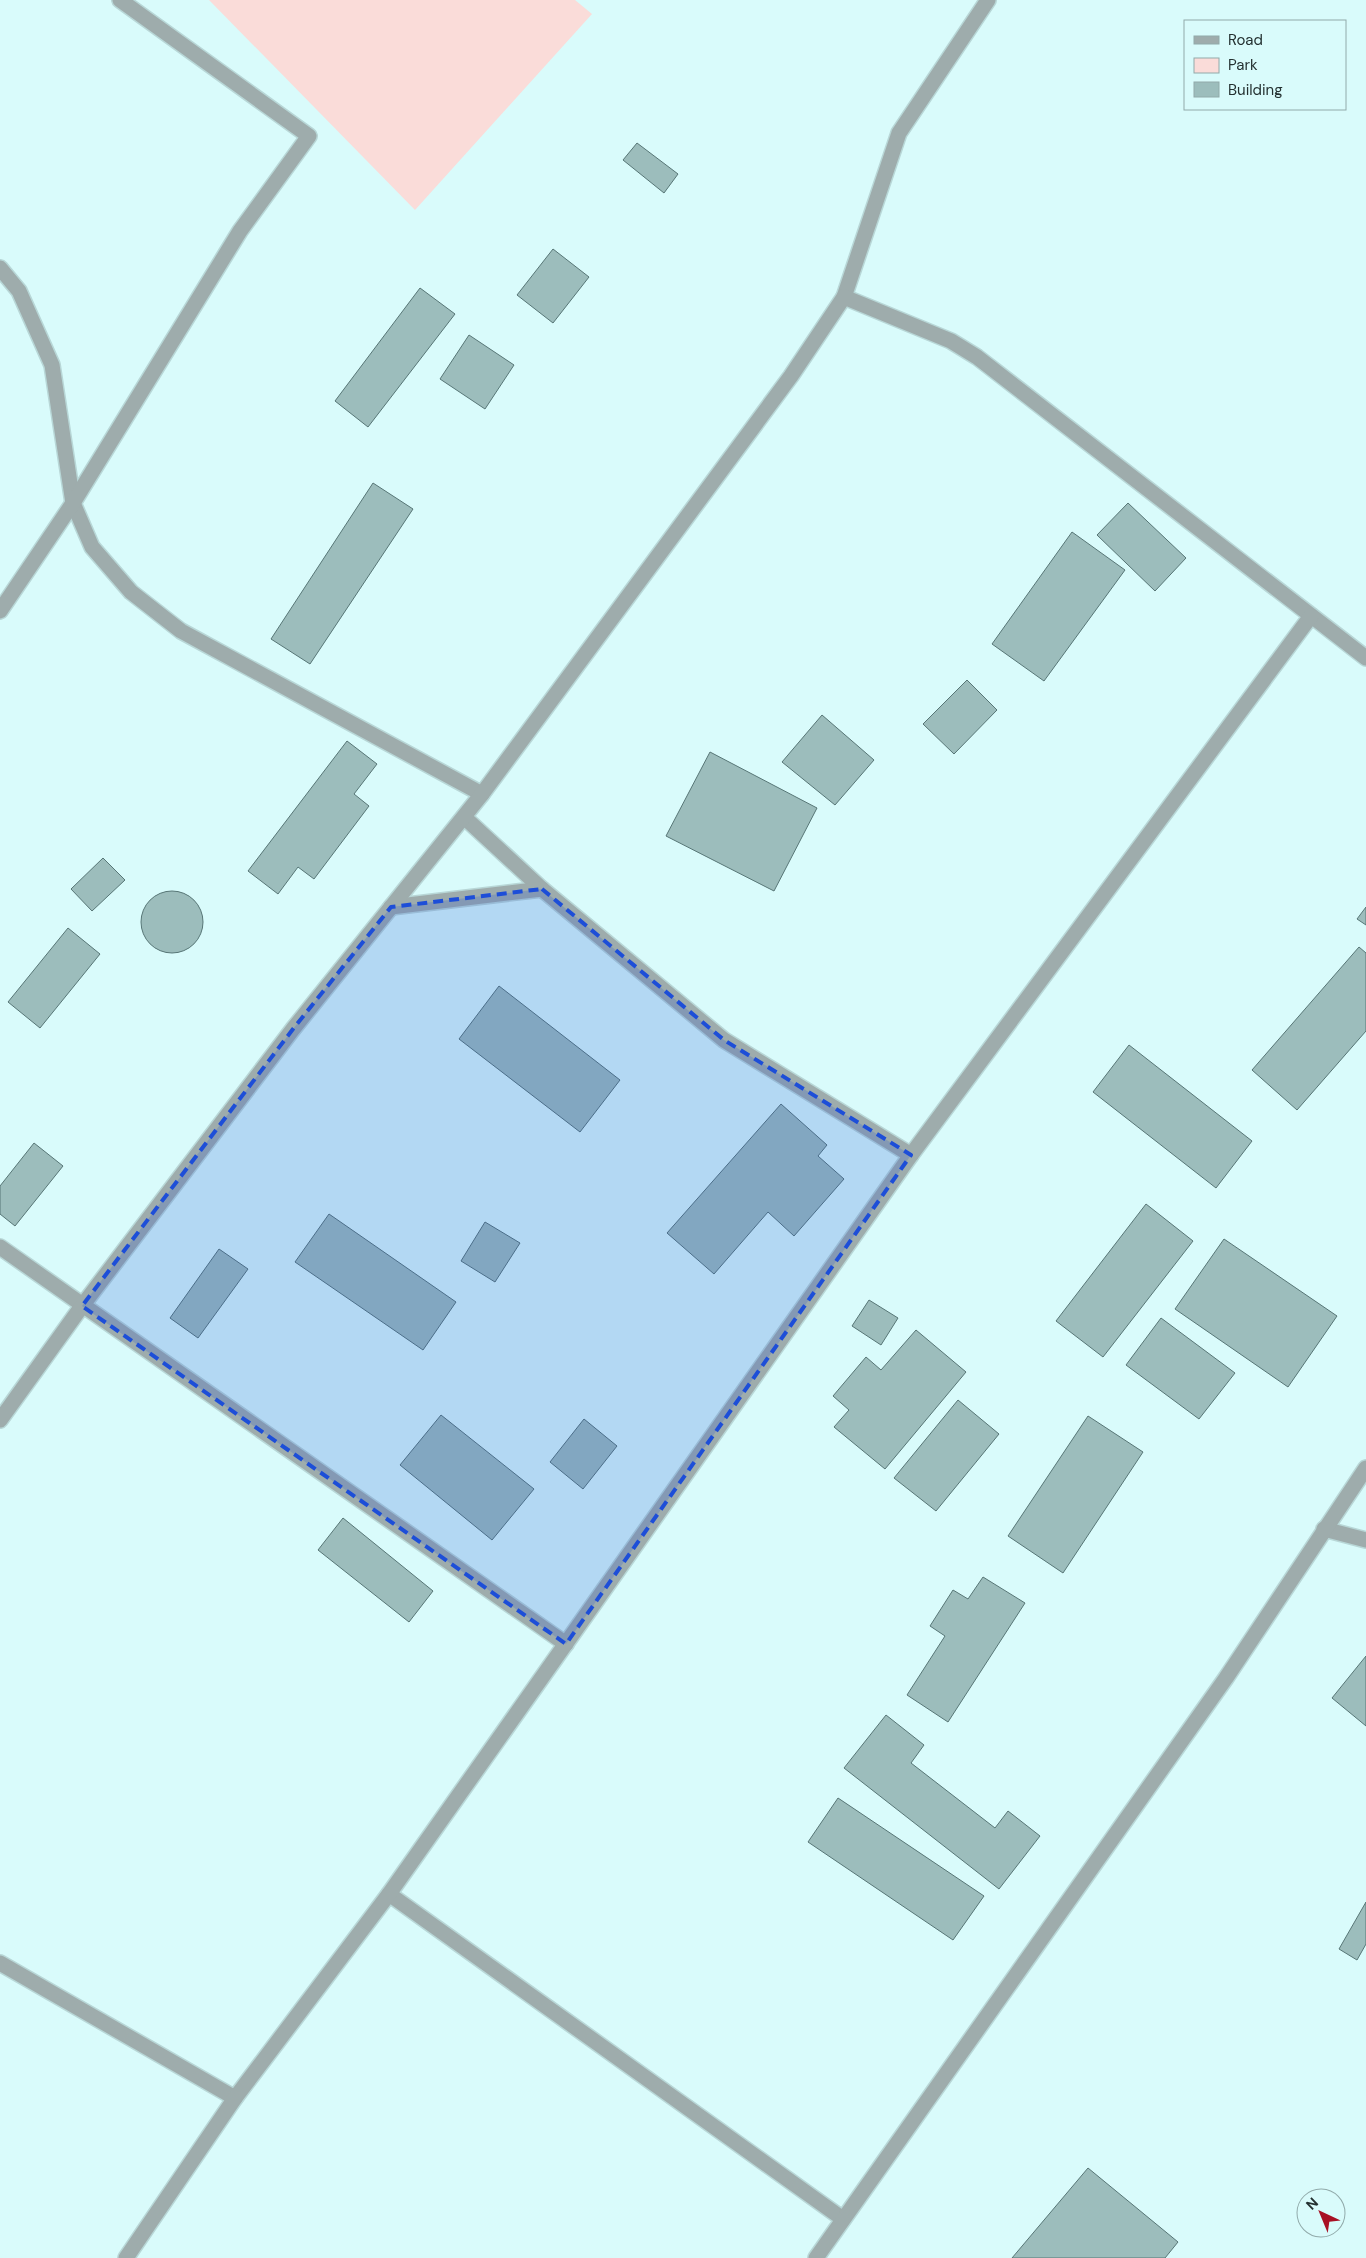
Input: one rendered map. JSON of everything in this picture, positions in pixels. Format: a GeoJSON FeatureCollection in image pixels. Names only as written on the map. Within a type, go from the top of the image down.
{"type":"FeatureCollection","features":[{"type":"Feature","properties":{"kind":"street"},"geometry":{"type":"LineString","coordinates":[[0,610],[73,503],[240,231],[309,136],[120,0]]}},
{"type":"Feature","properties":{"kind":"street"},"geometry":{"type":"LineString","coordinates":[[0,1420],[82,1306],[293,1029],[482,794],[791,376],[844,297],[899,133],[988,0]]}},
{"type":"Feature","properties":{"kind":"street"},"geometry":{"type":"LineString","coordinates":[[0,268],[19,291],[52,364],[73,503],[92,546],[131,592],[181,631],[482,794]]}},
{"type":"Feature","properties":{"kind":"street"},"geometry":{"type":"LineString","coordinates":[[844,297],[951,341],[977,357],[1366,658]]}},
{"type":"Feature","properties":{"kind":"street"},"geometry":{"type":"LineString","coordinates":[[126,2258],[235,2098],[389,1894],[911,1155],[1311,616]]}},
{"type":"Feature","properties":{"kind":"street"},"geometry":{"type":"LineString","coordinates":[[464,817],[542,889],[724,1040],[911,1155]]}},
{"type":"Feature","properties":{"kind":"street"},"geometry":{"type":"LineString","coordinates":[[391,907],[542,889]]}},
{"type":"Feature","properties":{"kind":"street"},"geometry":{"type":"LineString","coordinates":[[0,1246],[82,1306],[566,1644]]}},
{"type":"Feature","properties":{"kind":"street"},"geometry":{"type":"LineString","coordinates":[[816,2258],[1226,1678],[1366,1468]]}},
{"type":"Feature","properties":{"kind":"street"},"geometry":{"type":"LineString","coordinates":[[1324,1529],[1366,1540]]}},
{"type":"Feature","properties":{"kind":"street"},"geometry":{"type":"LineString","coordinates":[[389,1894],[843,2219]]}},
{"type":"Feature","properties":{"kind":"street"},"geometry":{"type":"LineString","coordinates":[[0,1963],[235,2098]]}},
{"type":"Feature","properties":{"kind":"highlighted area"},"geometry":{"type":"Polygon","coordinates":[[[542,889],[724,1040],[911,1155],[566,1644],[82,1306],[293,1029],[391,907],[542,889]]]}},
{"type":"Feature","properties":{"kind":"green space"},"geometry":{"type":"Polygon","coordinates":[[[209,0],[575,0],[592,14],[415,210],[209,0]]]}},
{"type":"Feature","properties":{"kind":"building"},"geometry":{"type":"Polygon","coordinates":[[[637,143],[678,174],[664,193],[623,160],[637,143]]]}},
{"type":"Feature","properties":{"kind":"building"},"geometry":{"type":"Polygon","coordinates":[[[553,249],[589,277],[553,323],[517,295],[553,249]]]}},
{"type":"Feature","properties":{"kind":"building"},"geometry":{"type":"Polygon","coordinates":[[[420,288],[455,314],[368,427],[335,401],[420,288]]]}},
{"type":"Feature","properties":{"kind":"building"},"geometry":{"type":"Polygon","coordinates":[[[469,335],[514,365],[485,409],[440,379],[469,335]]]}},
{"type":"Feature","properties":{"kind":"building"},"geometry":{"type":"Polygon","coordinates":[[[373,483],[413,509],[310,664],[271,639],[373,483]]]}},
{"type":"Feature","properties":{"kind":"building"},"geometry":{"type":"Polygon","coordinates":[[[1128,503],[1186,558],[1155,591],[1097,535],[1128,503]]]}},
{"type":"Feature","properties":{"kind":"building"},"geometry":{"type":"Polygon","coordinates":[[[1072,532],[1125,570],[1044,681],[992,644],[1072,532]]]}},
{"type":"Feature","properties":{"kind":"building"},"geometry":{"type":"Polygon","coordinates":[[[967,680],[997,710],[954,754],[923,724],[967,680]]]}},
{"type":"Feature","properties":{"kind":"building"},"geometry":{"type":"Polygon","coordinates":[[[822,715],[874,760],[835,805],[782,762],[822,715]]]}},
{"type":"Feature","properties":{"kind":"building"},"geometry":{"type":"Polygon","coordinates":[[[347,741],[377,764],[354,794],[369,806],[314,879],[298,867],[278,894],[248,871],[347,741]]]}},
{"type":"Feature","properties":{"kind":"building"},"geometry":{"type":"Polygon","coordinates":[[[710,752],[817,808],[774,891],[666,836],[710,752]]]}},
{"type":"Feature","properties":{"kind":"building"},"geometry":{"type":"Polygon","coordinates":[[[103,858],[125,880],[92,911],[71,889],[103,858]]]}},
{"type":"Feature","properties":{"kind":"building"},"geometry":{"type":"Polygon","coordinates":[[[172,891],[184,894],[194,900],[200,910],[203,922],[200,934],[194,944],[184,950],[172,953],[160,950],[150,944],[144,934],[141,922],[144,910],[150,900],[160,894],[172,891]]]}},
{"type":"Feature","properties":{"kind":"building"},"geometry":{"type":"Polygon","coordinates":[[[1366,907],[1366,925],[1357,919],[1366,907]]]}},
{"type":"Feature","properties":{"kind":"building"},"geometry":{"type":"Polygon","coordinates":[[[68,928],[100,954],[40,1028],[8,1002],[68,928]]]}},
{"type":"Feature","properties":{"kind":"building"},"geometry":{"type":"Polygon","coordinates":[[[1359,947],[1366,953],[1366,1031],[1297,1110],[1252,1070],[1359,947]]]}},
{"type":"Feature","properties":{"kind":"building"},"geometry":{"type":"Polygon","coordinates":[[[499,986],[620,1080],[580,1132],[459,1039],[499,986]]]}},
{"type":"Feature","properties":{"kind":"building"},"geometry":{"type":"Polygon","coordinates":[[[1129,1045],[1252,1141],[1216,1188],[1093,1092],[1129,1045]]]}},
{"type":"Feature","properties":{"kind":"building"},"geometry":{"type":"Polygon","coordinates":[[[781,1104],[827,1145],[818,1156],[844,1179],[794,1236],[768,1212],[714,1274],[667,1233],[781,1104]]]}},
{"type":"Feature","properties":{"kind":"building"},"geometry":{"type":"Polygon","coordinates":[[[34,1143],[63,1166],[15,1226],[0,1214],[0,1186],[34,1143]]]}},
{"type":"Feature","properties":{"kind":"building"},"geometry":{"type":"Polygon","coordinates":[[[1146,1204],[1193,1241],[1103,1357],[1056,1321],[1146,1204]]]}},
{"type":"Feature","properties":{"kind":"building"},"geometry":{"type":"Polygon","coordinates":[[[329,1214],[456,1302],[423,1350],[295,1262],[329,1214]]]}},
{"type":"Feature","properties":{"kind":"building"},"geometry":{"type":"Polygon","coordinates":[[[485,1222],[520,1243],[495,1282],[461,1261],[485,1222]]]}},
{"type":"Feature","properties":{"kind":"building"},"geometry":{"type":"Polygon","coordinates":[[[1224,1239],[1337,1316],[1288,1387],[1175,1309],[1224,1239]]]}},
{"type":"Feature","properties":{"kind":"building"},"geometry":{"type":"Polygon","coordinates":[[[219,1249],[248,1269],[198,1338],[170,1318],[219,1249]]]}},
{"type":"Feature","properties":{"kind":"building"},"geometry":{"type":"Polygon","coordinates":[[[869,1300],[898,1318],[881,1345],[852,1326],[869,1300]]]}},
{"type":"Feature","properties":{"kind":"building"},"geometry":{"type":"Polygon","coordinates":[[[1161,1318],[1235,1373],[1199,1419],[1126,1365],[1161,1318]]]}},
{"type":"Feature","properties":{"kind":"building"},"geometry":{"type":"Polygon","coordinates":[[[916,1330],[966,1372],[885,1469],[834,1427],[849,1410],[833,1396],[866,1357],[881,1370],[916,1330]]]}},
{"type":"Feature","properties":{"kind":"building"},"geometry":{"type":"Polygon","coordinates":[[[958,1400],[999,1434],[936,1511],[894,1478],[958,1400]]]}},
{"type":"Feature","properties":{"kind":"building"},"geometry":{"type":"Polygon","coordinates":[[[441,1415],[534,1489],[492,1540],[400,1465],[441,1415]]]}},
{"type":"Feature","properties":{"kind":"building"},"geometry":{"type":"Polygon","coordinates":[[[1088,1416],[1143,1452],[1063,1573],[1008,1536],[1088,1416]]]}},
{"type":"Feature","properties":{"kind":"building"},"geometry":{"type":"Polygon","coordinates":[[[584,1419],[617,1446],[583,1489],[550,1462],[584,1419]]]}},
{"type":"Feature","properties":{"kind":"building"},"geometry":{"type":"Polygon","coordinates":[[[343,1518],[433,1591],[409,1622],[318,1550],[343,1518]]]}},
{"type":"Feature","properties":{"kind":"building"},"geometry":{"type":"Polygon","coordinates":[[[983,1577],[1025,1603],[948,1722],[907,1695],[945,1636],[930,1626],[953,1590],[968,1599],[983,1577]]]}},
{"type":"Feature","properties":{"kind":"building"},"geometry":{"type":"Polygon","coordinates":[[[1366,1656],[1366,1726],[1332,1698],[1366,1656]]]}},
{"type":"Feature","properties":{"kind":"building"},"geometry":{"type":"Polygon","coordinates":[[[886,1715],[924,1745],[911,1763],[995,1828],[1008,1811],[1040,1836],[999,1889],[844,1768],[886,1715]]]}},
{"type":"Feature","properties":{"kind":"building"},"geometry":{"type":"Polygon","coordinates":[[[838,1798],[984,1896],[953,1940],[808,1842],[838,1798]]]}},
{"type":"Feature","properties":{"kind":"building"},"geometry":{"type":"Polygon","coordinates":[[[1366,1902],[1366,1944],[1357,1960],[1339,1949],[1366,1902]]]}},
{"type":"Feature","properties":{"kind":"building"},"geometry":{"type":"Polygon","coordinates":[[[1088,2168],[1178,2242],[1165,2258],[1012,2258],[1088,2168]]]}}]}
